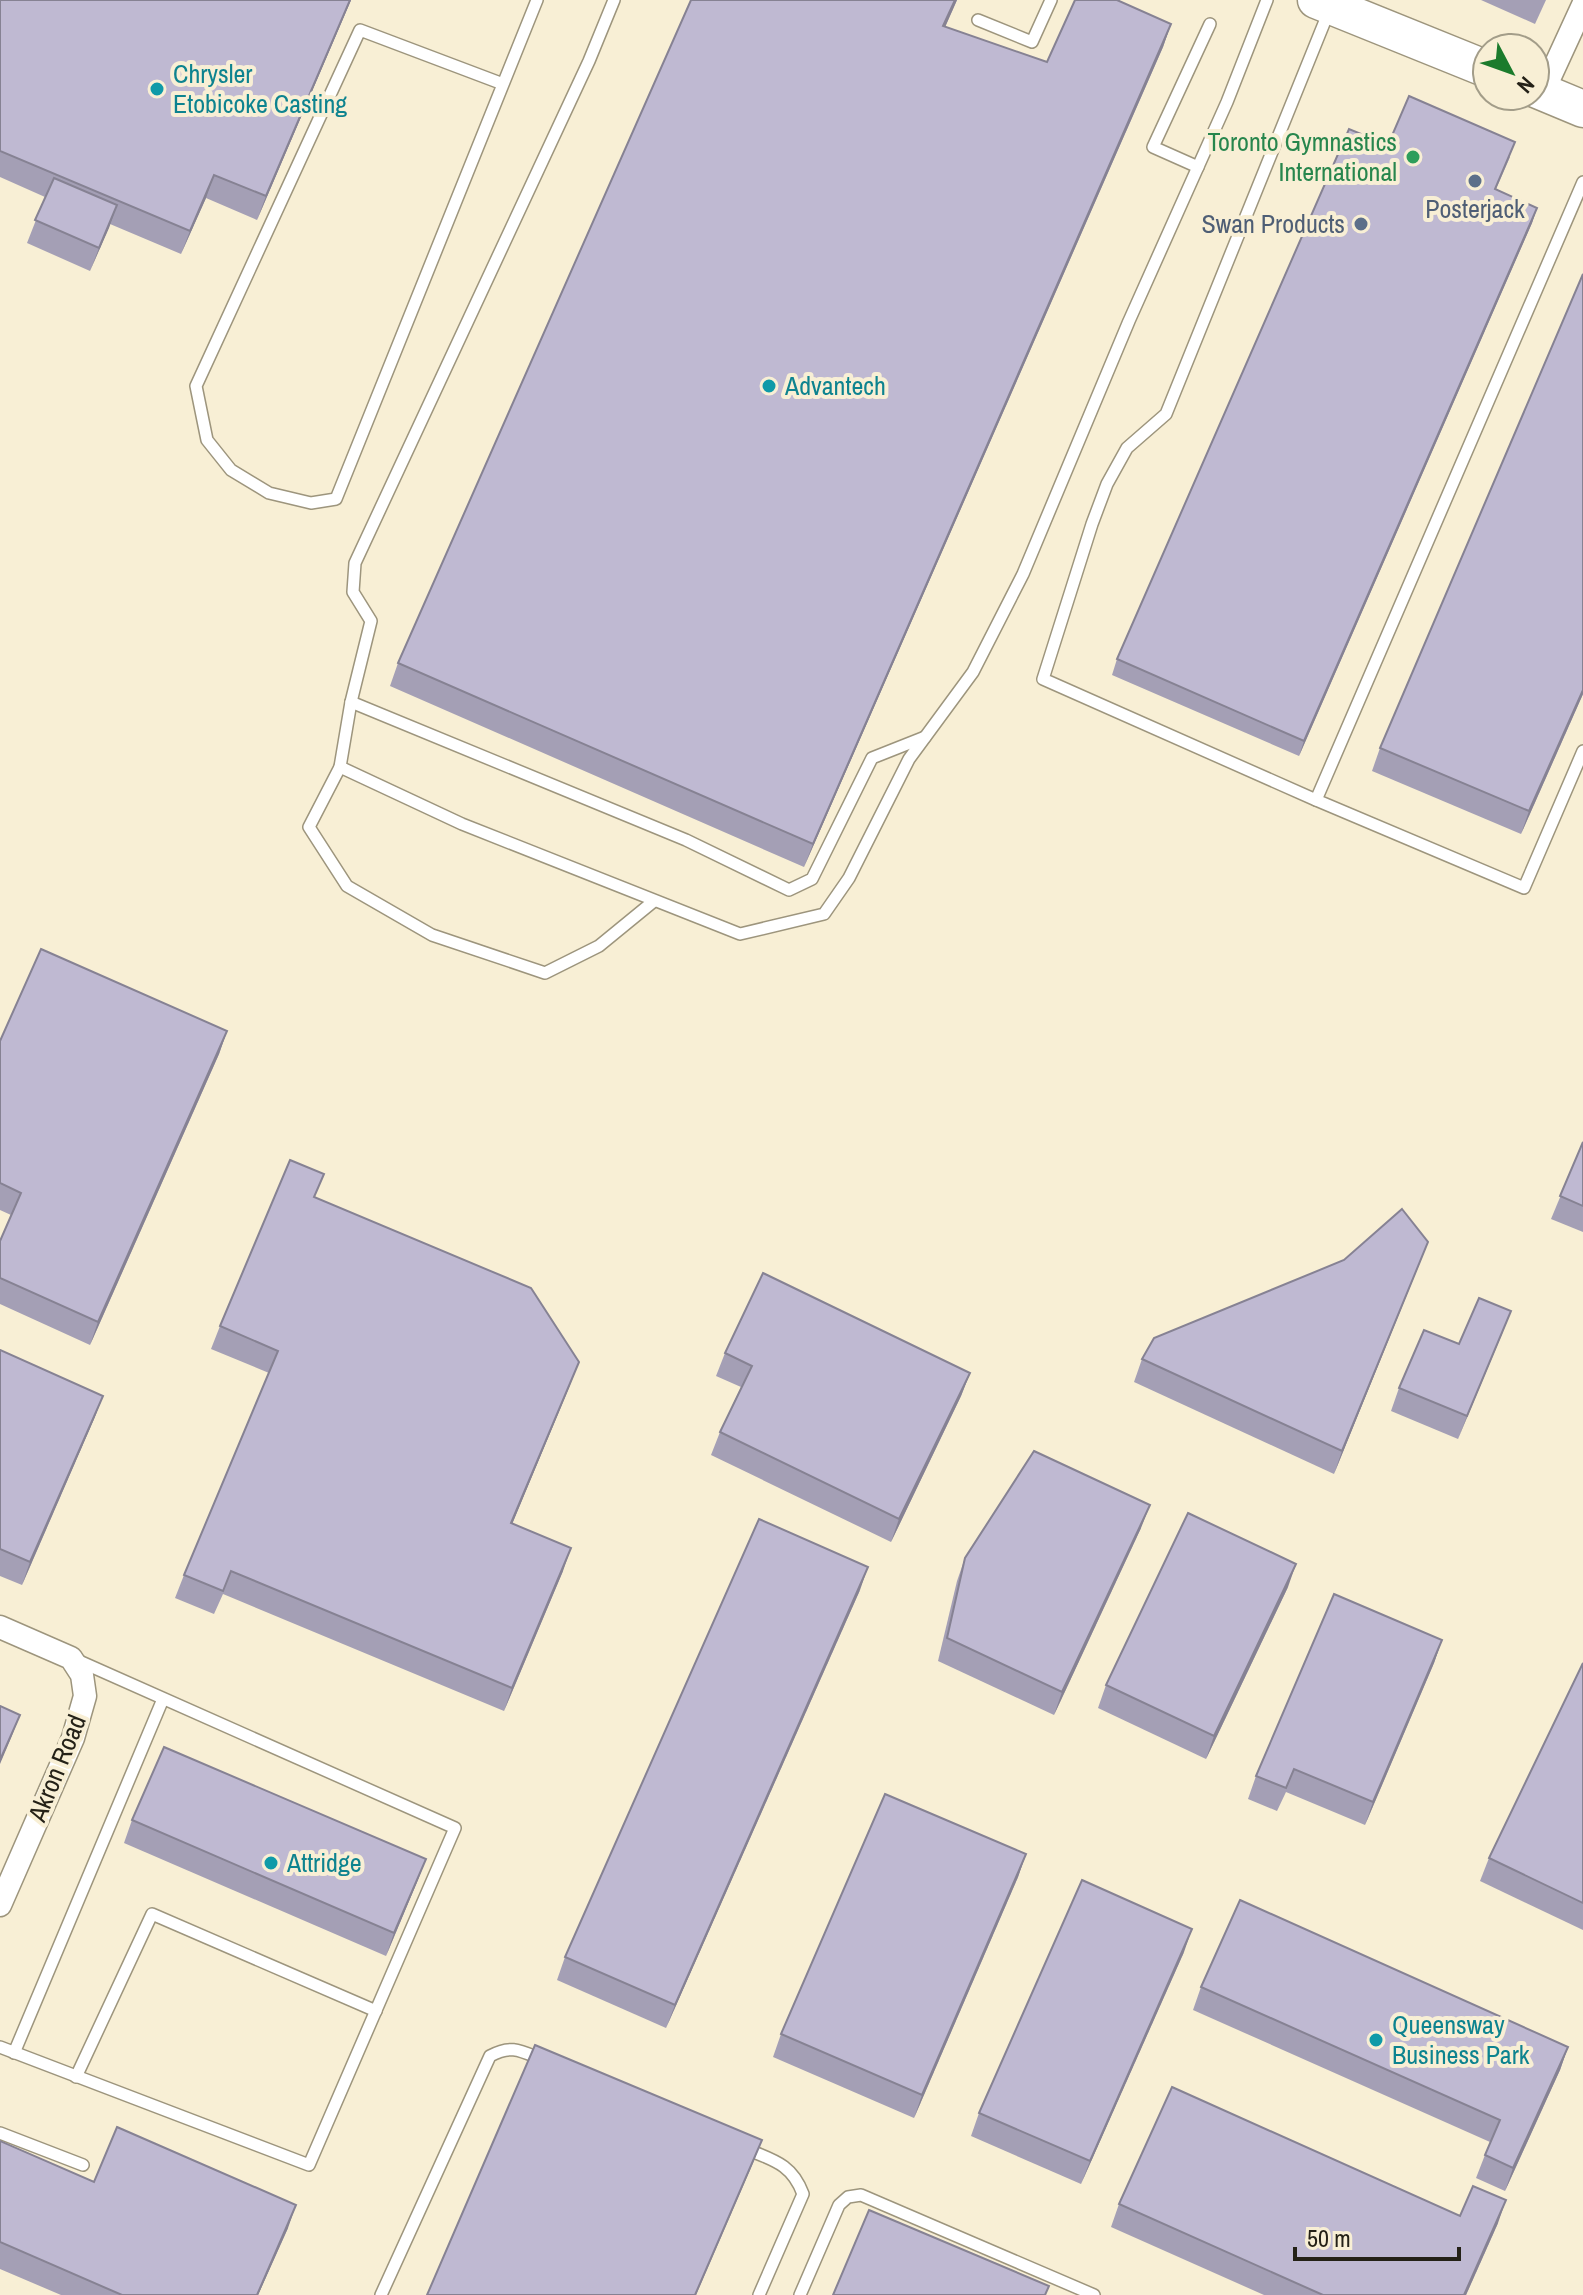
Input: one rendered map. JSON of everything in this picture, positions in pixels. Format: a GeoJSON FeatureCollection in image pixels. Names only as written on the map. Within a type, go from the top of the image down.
{"type":"FeatureCollection","features":[{"type":"Feature","properties":{"kind":"main road"},"geometry":{"type":"LineString","coordinates":[[1324,3],[1471,63]]}},
{"type":"Feature","properties":{"kind":"main road"},"geometry":{"type":"LineString","coordinates":[[1551,95],[1583,109]]}},
{"type":"Feature","properties":{"kind":"street"},"geometry":{"type":"LineString","coordinates":[[1551,67],[1583,5]]}},
{"type":"Feature","properties":{"kind":"street"},"geometry":{"type":"LineString","coordinates":[[0,1627],[71,1658]]}},
{"type":"Feature","properties":{"kind":"street","name":"Akron Road"},"geometry":{"type":"LineString","coordinates":[[0,1905],[73,1738],[85,1696],[82,1675],[71,1658]]}},
{"type":"Feature","properties":{"kind":"lane"},"geometry":{"type":"LineString","coordinates":[[503,84],[360,30],[196,386],[207,440],[231,470],[269,493],[311,503],[336,499],[537,0]]}},
{"type":"Feature","properties":{"kind":"lane"},"geometry":{"type":"LineString","coordinates":[[614,0],[589,61],[355,563],[353,592],[371,621],[351,702],[340,767],[309,827],[347,886],[432,935],[545,973],[599,946],[654,901]]}},
{"type":"Feature","properties":{"kind":"lane"},"geometry":{"type":"LineString","coordinates":[[978,20],[1032,42],[1051,0]]}},
{"type":"Feature","properties":{"kind":"lane"},"geometry":{"type":"LineString","coordinates":[[340,767],[462,824],[740,934],[824,914],[849,878],[909,759],[973,672],[1023,574],[1267,0]]}},
{"type":"Feature","properties":{"kind":"lane"},"geometry":{"type":"LineString","coordinates":[[1324,3],[1166,414],[1127,448],[1107,484],[1043,679],[1524,888],[1583,751]]}},
{"type":"Feature","properties":{"kind":"lane"},"geometry":{"type":"LineString","coordinates":[[1198,167],[1153,147],[1210,24]]}},
{"type":"Feature","properties":{"kind":"lane"},"geometry":{"type":"LineString","coordinates":[[1316,800],[1583,182]]}},
{"type":"Feature","properties":{"kind":"lane"},"geometry":{"type":"LineString","coordinates":[[351,702],[686,840],[789,890],[812,879],[872,758],[925,737]]}},
{"type":"Feature","properties":{"kind":"lane"},"geometry":{"type":"LineString","coordinates":[[0,2047],[309,2165],[455,1828],[71,1658]]}},
{"type":"Feature","properties":{"kind":"lane"},"geometry":{"type":"LineString","coordinates":[[14,2053],[163,1699]]}},
{"type":"Feature","properties":{"kind":"lane"},"geometry":{"type":"LineString","coordinates":[[76,2077],[152,1914],[376,2011]]}},
{"type":"Feature","properties":{"kind":"lane"},"geometry":{"type":"LineString","coordinates":[[381,2295],[490,2056],[502,2049],[517,2049],[561,2068]]}},
{"type":"Feature","properties":{"kind":"lane"},"geometry":{"type":"LineString","coordinates":[[0,2133],[83,2165]]}},
{"type":"Feature","properties":{"kind":"lane"},"geometry":{"type":"LineString","coordinates":[[733,2143],[776,2162],[797,2176],[803,2194],[759,2295]]}},
{"type":"Feature","properties":{"kind":"lane"},"geometry":{"type":"LineString","coordinates":[[800,2295],[839,2205],[848,2197],[861,2195],[1094,2295]]}},
{"type":"Feature","properties":{"kind":"building","name":"Chrysler Etobicoke Casting"},"geometry":{"type":"Polygon","coordinates":[[[0,0],[350,0],[266,196],[214,175],[190,231],[0,151],[0,0]]]}},
{"type":"Feature","properties":{"kind":"building","name":"Advantech"},"geometry":{"type":"Polygon","coordinates":[[[691,0],[955,0],[943,26],[1047,62],[1075,0],[1117,0],[1171,24],[813,844],[398,663],[691,0]]]}},
{"type":"Feature","properties":{"kind":"building"},"geometry":{"type":"Polygon","coordinates":[[[1409,96],[1515,142],[1495,189],[1537,208],[1304,741],[1117,659],[1349,129],[1388,145],[1409,96]]]}},
{"type":"Feature","properties":{"kind":"building"},"geometry":{"type":"Polygon","coordinates":[[[54,178],[117,205],[99,248],[35,220],[54,178]]]}},
{"type":"Feature","properties":{"kind":"building"},"geometry":{"type":"Polygon","coordinates":[[[1583,274],[1583,690],[1529,811],[1380,748],[1583,274]]]}},
{"type":"Feature","properties":{"kind":"building"},"geometry":{"type":"Polygon","coordinates":[[[41,949],[227,1031],[98,1322],[0,1278],[0,1241],[21,1193],[0,1183],[0,1041],[41,949]]]}},
{"type":"Feature","properties":{"kind":"building"},"geometry":{"type":"Polygon","coordinates":[[[1583,1142],[1583,1206],[1560,1196],[1583,1142]]]}},
{"type":"Feature","properties":{"kind":"building"},"geometry":{"type":"Polygon","coordinates":[[[290,1160],[324,1174],[314,1197],[531,1288],[579,1362],[511,1523],[571,1548],[512,1688],[231,1571],[223,1591],[184,1575],[278,1351],[220,1326],[290,1160]]]}},
{"type":"Feature","properties":{"kind":"building"},"geometry":{"type":"Polygon","coordinates":[[[1402,1209],[1428,1242],[1342,1451],[1142,1359],[1154,1338],[1344,1260],[1402,1209]]]}},
{"type":"Feature","properties":{"kind":"building"},"geometry":{"type":"Polygon","coordinates":[[[763,1273],[970,1373],[899,1519],[720,1432],[752,1366],[725,1353],[763,1273]]]}},
{"type":"Feature","properties":{"kind":"building"},"geometry":{"type":"Polygon","coordinates":[[[1479,1298],[1511,1311],[1467,1416],[1399,1388],[1424,1330],[1459,1344],[1479,1298]]]}},
{"type":"Feature","properties":{"kind":"building"},"geometry":{"type":"Polygon","coordinates":[[[0,1350],[103,1396],[30,1562],[0,1549],[0,1350]]]}},
{"type":"Feature","properties":{"kind":"building"},"geometry":{"type":"Polygon","coordinates":[[[1034,1451],[1150,1505],[1062,1692],[947,1638],[965,1558],[1034,1451]]]}},
{"type":"Feature","properties":{"kind":"building"},"geometry":{"type":"Polygon","coordinates":[[[1188,1513],[1296,1564],[1214,1736],[1106,1685],[1188,1513]]]}},
{"type":"Feature","properties":{"kind":"building"},"geometry":{"type":"Polygon","coordinates":[[[759,1519],[868,1567],[675,2005],[565,1957],[759,1519]]]}},
{"type":"Feature","properties":{"kind":"building"},"geometry":{"type":"Polygon","coordinates":[[[1334,1594],[1442,1640],[1373,1802],[1294,1769],[1286,1788],[1256,1776],[1334,1594]]]}},
{"type":"Feature","properties":{"kind":"building"},"geometry":{"type":"Polygon","coordinates":[[[1583,1663],[1583,1903],[1489,1858],[1583,1663]]]}},
{"type":"Feature","properties":{"kind":"building"},"geometry":{"type":"Polygon","coordinates":[[[0,1706],[20,1715],[0,1760],[0,1706]]]}},
{"type":"Feature","properties":{"kind":"building","name":"Attridge"},"geometry":{"type":"Polygon","coordinates":[[[164,1747],[426,1859],[394,1933],[132,1820],[164,1747]]]}},
{"type":"Feature","properties":{"kind":"building"},"geometry":{"type":"Polygon","coordinates":[[[885,1794],[1026,1854],[922,2095],[781,2034],[885,1794]]]}},
{"type":"Feature","properties":{"kind":"building"},"geometry":{"type":"Polygon","coordinates":[[[1082,1880],[1192,1929],[1090,2161],[979,2113],[1082,1880]]]}},
{"type":"Feature","properties":{"kind":"building","name":"Queensway Business Park"},"geometry":{"type":"Polygon","coordinates":[[[1240,1900],[1568,2047],[1513,2168],[1485,2155],[1500,2120],[1201,1987],[1240,1900]]]}},
{"type":"Feature","properties":{"kind":"building"},"geometry":{"type":"Polygon","coordinates":[[[535,2045],[762,2140],[695,2295],[427,2295],[535,2045]]]}},
{"type":"Feature","properties":{"kind":"building"},"geometry":{"type":"Polygon","coordinates":[[[1172,2087],[1460,2216],[1473,2186],[1506,2200],[1464,2295],[1323,2295],[1119,2204],[1172,2087]]]}},
{"type":"Feature","properties":{"kind":"building"},"geometry":{"type":"Polygon","coordinates":[[[117,2127],[296,2205],[257,2295],[122,2295],[0,2242],[0,2141],[94,2182],[117,2127]]]}},
{"type":"Feature","properties":{"kind":"building"},"geometry":{"type":"Polygon","coordinates":[[[869,2210],[1049,2286],[1045,2295],[833,2295],[869,2210]]]}},
{"type":"Feature","properties":{"kind":"place","name":"Chrysler Etobicoke Casting"},"geometry":{"type":"Point","coordinates":[157,89]}},
{"type":"Feature","properties":{"kind":"place","name":"Toronto Gymnastics International"},"geometry":{"type":"Point","coordinates":[1413,157]}},
{"type":"Feature","properties":{"kind":"place","name":"Posterjack"},"geometry":{"type":"Point","coordinates":[1475,181]}},
{"type":"Feature","properties":{"kind":"place","name":"Swan Products"},"geometry":{"type":"Point","coordinates":[1361,224]}},
{"type":"Feature","properties":{"kind":"place","name":"Advantech"},"geometry":{"type":"Point","coordinates":[769,386]}},
{"type":"Feature","properties":{"kind":"place","name":"Attridge"},"geometry":{"type":"Point","coordinates":[271,1863]}},
{"type":"Feature","properties":{"kind":"place","name":"Queensway Business Park"},"geometry":{"type":"Point","coordinates":[1376,2040]}}]}
